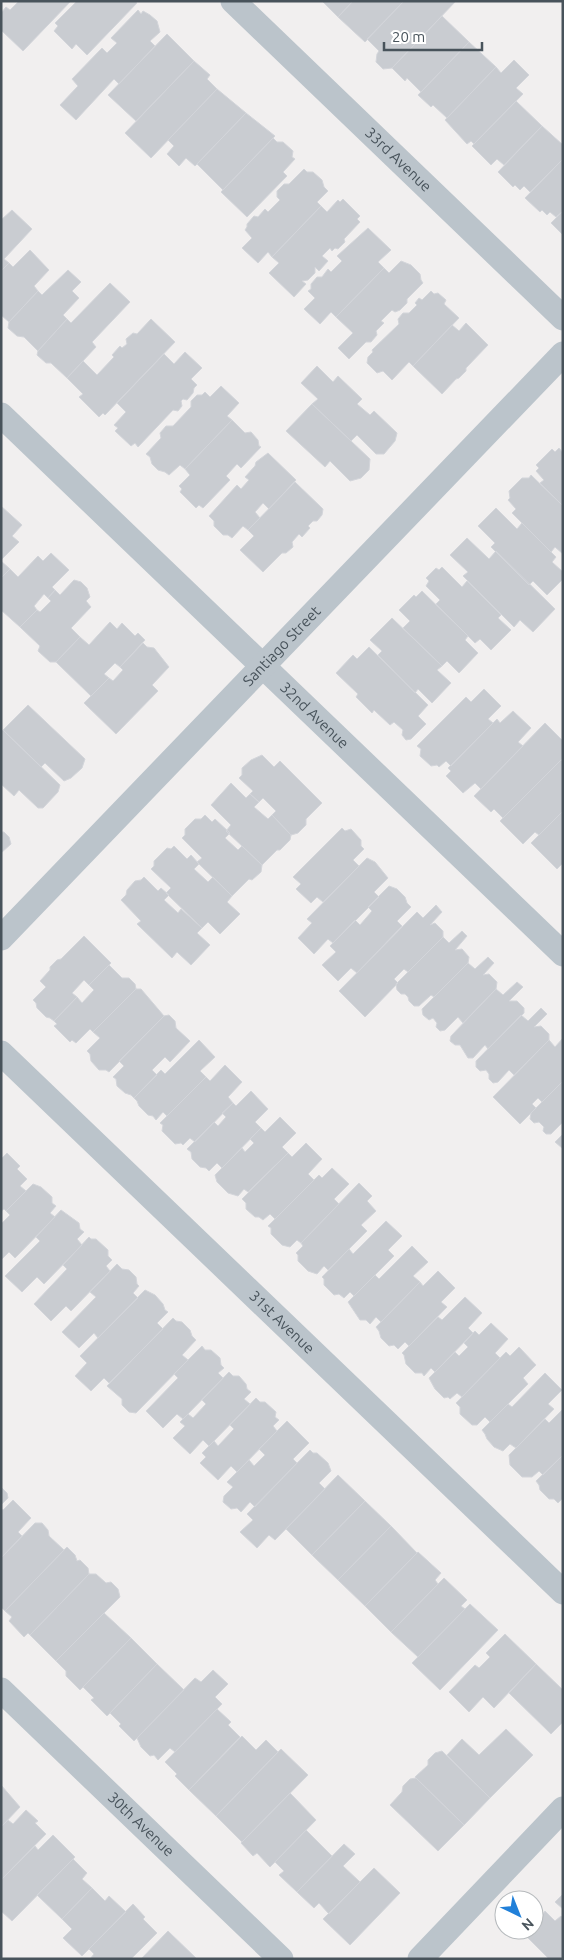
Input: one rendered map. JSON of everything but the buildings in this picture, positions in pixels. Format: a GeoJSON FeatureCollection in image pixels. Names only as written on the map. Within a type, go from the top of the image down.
{"type":"FeatureCollection","features":[{"type":"Feature","properties":{"kind":"street","name":"33rd Avenue"},"geometry":{"type":"LineString","coordinates":[[233,1],[563,318]]}},
{"type":"Feature","properties":{"kind":"street","name":"Santiago Street"},"geometry":{"type":"LineString","coordinates":[[1,938],[563,354]]}},
{"type":"Feature","properties":{"kind":"street","name":"32nd Avenue"},"geometry":{"type":"LineString","coordinates":[[1,415],[563,954]]}},
{"type":"Feature","properties":{"kind":"street","name":"31st Avenue"},"geometry":{"type":"LineString","coordinates":[[1,1053],[563,1592]]}},
{"type":"Feature","properties":{"kind":"street","name":"30th Avenue"},"geometry":{"type":"LineString","coordinates":[[1,1690],[281,1959]]}},
{"type":"Feature","properties":{"kind":"street"},"geometry":{"type":"LineString","coordinates":[[420,1959],[563,1810]]}}]}
